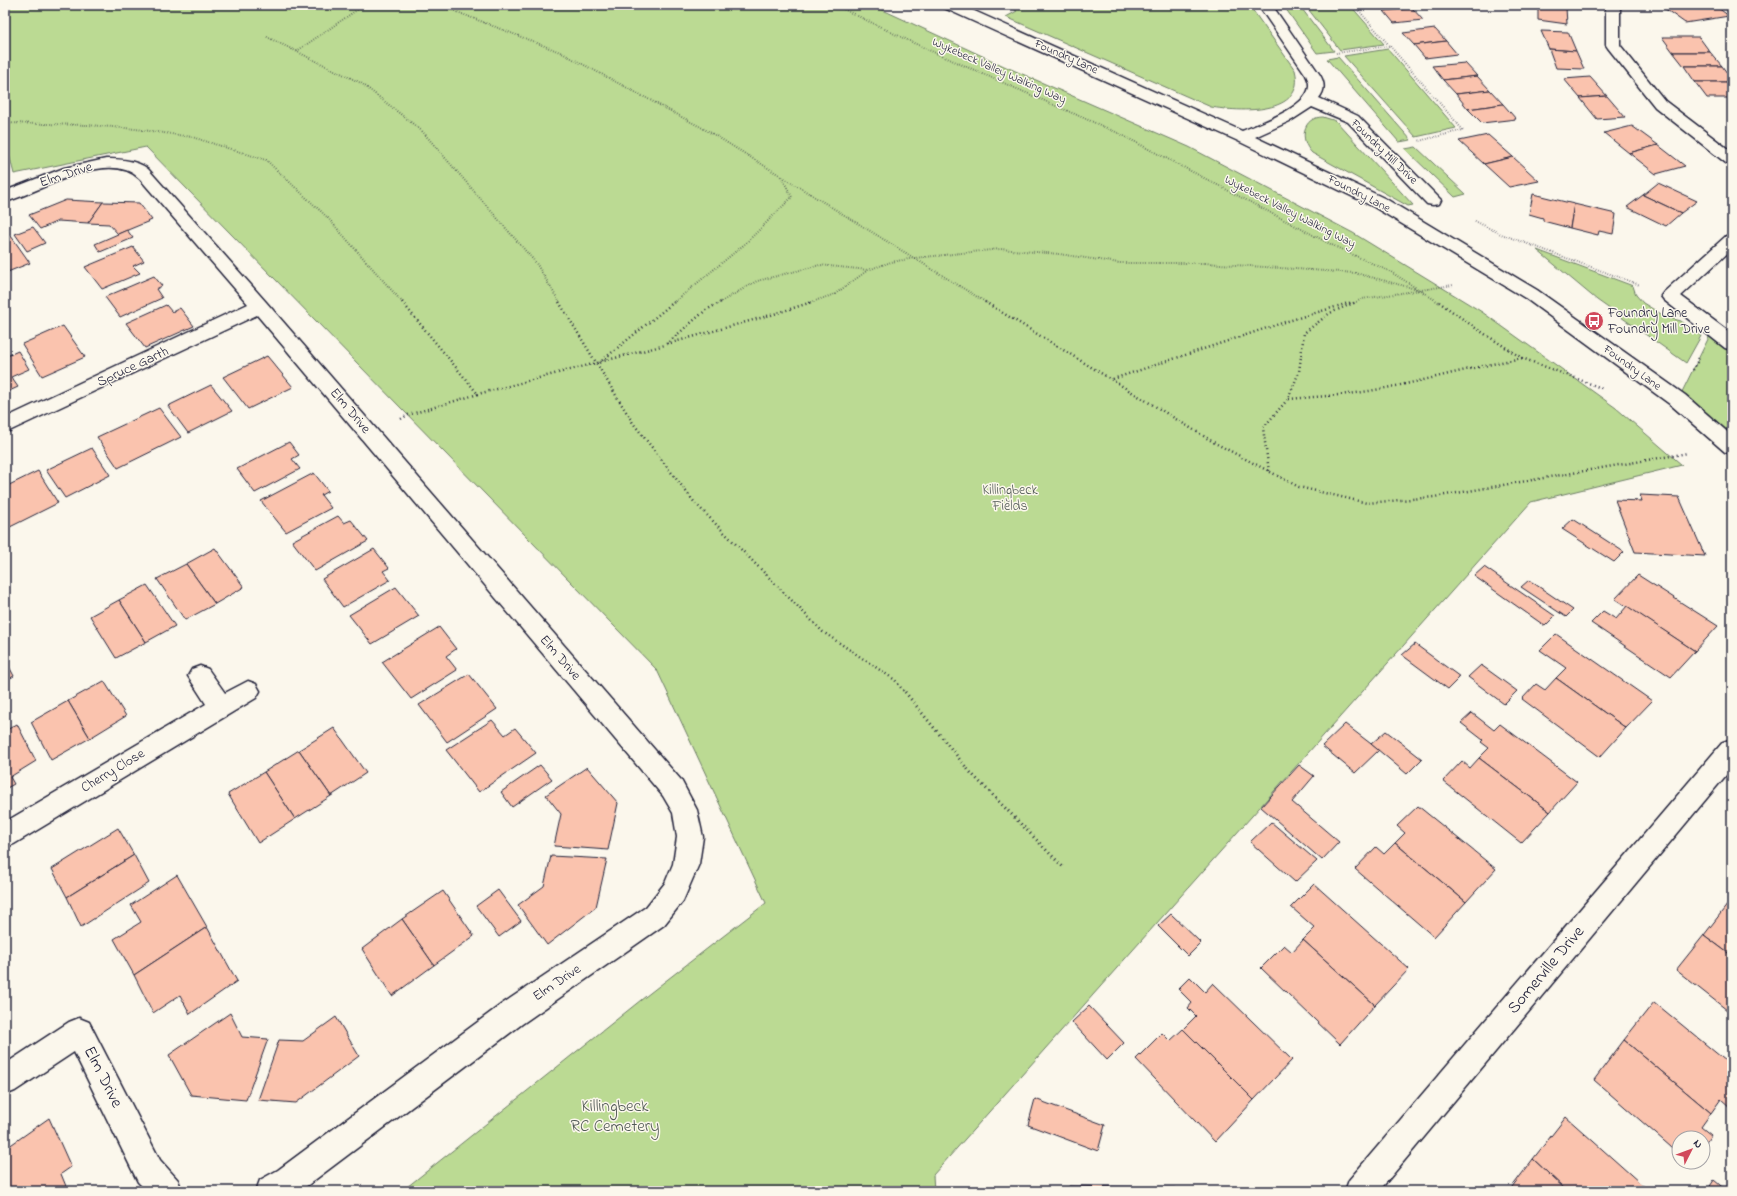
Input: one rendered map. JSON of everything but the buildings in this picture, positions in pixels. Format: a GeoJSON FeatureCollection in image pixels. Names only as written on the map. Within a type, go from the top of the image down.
{"type":"FeatureCollection","features":[{"type":"Feature","properties":{"kind":"street","name":"Foundry Lane"},"geometry":{"type":"LineString","coordinates":[[949,5],[1242,137],[1380,203],[1531,294],[1678,400],[1731,447]]}},
{"type":"Feature","properties":{"kind":"street"},"geometry":{"type":"LineString","coordinates":[[1242,137],[1291,116],[1310,100],[1317,84],[1265,5]]}},
{"type":"Feature","properties":{"kind":"street"},"geometry":{"type":"LineString","coordinates":[[1612,5],[1613,45],[1660,104],[1732,160]]}},
{"type":"Feature","properties":{"kind":"street","name":"Foundry Mill Drive"},"geometry":{"type":"LineString","coordinates":[[1310,100],[1353,119],[1433,200]]}},
{"type":"Feature","properties":{"kind":"street","name":"Elm Drive"},"geometry":{"type":"LineString","coordinates":[[5,197],[83,168],[103,164],[137,168],[146,176],[260,306],[672,788],[685,810],[690,837],[686,864],[674,892],[654,916],[512,1014],[289,1181],[271,1191]]}},
{"type":"Feature","properties":{"kind":"street"},"geometry":{"type":"LineString","coordinates":[[1732,240],[1670,296],[1732,344]]}},
{"type":"Feature","properties":{"kind":"street","name":"Spruce Garth"},"geometry":{"type":"LineString","coordinates":[[5,426],[260,306]]}},
{"type":"Feature","properties":{"kind":"street"},"geometry":{"type":"LineString","coordinates":[[200,676],[221,707]]}},
{"type":"Feature","properties":{"kind":"street","name":"Cherry Close"},"geometry":{"type":"LineString","coordinates":[[5,836],[248,690]]}},
{"type":"Feature","properties":{"kind":"street","name":"Somerville Drive"},"geometry":{"type":"LineString","coordinates":[[1360,1191],[1732,750]]}},
{"type":"Feature","properties":{"kind":"street","name":"Elm Drive"},"geometry":{"type":"LineString","coordinates":[[7,1072],[80,1032],[149,1171],[166,1191]]}},
{"type":"Feature","properties":{"kind":"path"},"geometry":{"type":"LineString","coordinates":[[296,52],[364,5]]}},
{"type":"Feature","properties":{"kind":"path"},"geometry":{"type":"LineString","coordinates":[[439,5],[560,52],[708,131],[1215,443],[1299,487],[1367,503],[1434,497],[1731,447]]}},
{"type":"Feature","properties":{"kind":"path","name":"Wykebeck Valley Walking Way"},"geometry":{"type":"LineString","coordinates":[[835,5],[924,48],[1118,133],[1329,244],[1391,272],[1434,298],[1474,327],[1522,358],[1610,391]]}},
{"type":"Feature","properties":{"kind":"path"},"geometry":{"type":"LineString","coordinates":[[1354,5],[1463,130],[1384,150]]}},
{"type":"Feature","properties":{"kind":"path"},"geometry":{"type":"LineString","coordinates":[[267,37],[361,83],[422,131],[536,264],[633,423],[694,503],[823,632],[895,680],[970,772],[1062,867]]}},
{"type":"Feature","properties":{"kind":"path"},"geometry":{"type":"LineString","coordinates":[[1301,58],[1390,46]]}},
{"type":"Feature","properties":{"kind":"path"},"geometry":{"type":"LineString","coordinates":[[5,123],[88,125],[143,130],[192,137],[266,160],[327,217],[399,298],[478,394]]}},
{"type":"Feature","properties":{"kind":"path"},"geometry":{"type":"LineString","coordinates":[[597,364],[746,243],[792,197],[781,176]]}},
{"type":"Feature","properties":{"kind":"path"},"geometry":{"type":"LineString","coordinates":[[1433,200],[1501,234],[1670,296]]}},
{"type":"Feature","properties":{"kind":"path"},"geometry":{"type":"LineString","coordinates":[[370,436],[408,415],[478,394],[597,364],[771,315],[835,294],[868,270],[891,262],[915,258],[1000,249],[1059,254],[1119,263],[1205,263],[1355,274],[1420,290]]}},
{"type":"Feature","properties":{"kind":"path"},"geometry":{"type":"LineString","coordinates":[[665,345],[706,310],[757,281],[820,265],[868,270]]}},
{"type":"Feature","properties":{"kind":"path"},"geometry":{"type":"LineString","coordinates":[[1112,379],[1288,321],[1362,299],[1503,277]]}},
{"type":"Feature","properties":{"kind":"path"},"geometry":{"type":"LineString","coordinates":[[1269,471],[1263,428],[1288,399],[1300,372],[1304,333],[1330,313],[1362,299]]}},
{"type":"Feature","properties":{"kind":"path"},"geometry":{"type":"LineString","coordinates":[[1678,400],[1713,329]]}},
{"type":"Feature","properties":{"kind":"path"},"geometry":{"type":"LineString","coordinates":[[1288,399],[1356,393],[1419,381],[1474,367],[1522,358]]}},
{"type":"Feature","properties":{"kind":"green space","name":"Killingbeck Fields"},"geometry":{"type":"Polygon","coordinates":[[[5,5],[872,5],[1004,66],[1189,147],[1353,233],[1482,312],[1616,408],[1682,465],[1531,502],[933,1175],[934,1191],[402,1191],[641,1000],[766,903],[657,670],[146,147],[14,174],[5,139],[5,5]]]}},
{"type":"Feature","properties":{"kind":"green space"},"geometry":{"type":"Polygon","coordinates":[[[1249,5],[1295,70],[1296,85],[1291,96],[1281,103],[1268,108],[1238,110],[1211,107],[1006,17],[1017,11],[1008,6],[1249,5]]]}},
{"type":"Feature","properties":{"kind":"green space"},"geometry":{"type":"Polygon","coordinates":[[[1283,5],[1299,5],[1334,51],[1317,53],[1283,5]]]}},
{"type":"Feature","properties":{"kind":"green space"},"geometry":{"type":"Polygon","coordinates":[[[1305,5],[1350,5],[1384,44],[1340,50],[1305,5]]]}},
{"type":"Feature","properties":{"kind":"green space"},"geometry":{"type":"Polygon","coordinates":[[[1388,49],[1456,128],[1416,137],[1344,56],[1388,49]]]}},
{"type":"Feature","properties":{"kind":"green space"},"geometry":{"type":"Polygon","coordinates":[[[1338,57],[1411,140],[1399,142],[1327,59],[1338,57]]]}},
{"type":"Feature","properties":{"kind":"green space"},"geometry":{"type":"Polygon","coordinates":[[[1323,117],[1336,121],[1413,205],[1408,206],[1312,153],[1305,142],[1305,130],[1311,121],[1316,118],[1323,117]]]}},
{"type":"Feature","properties":{"kind":"green space"},"geometry":{"type":"Polygon","coordinates":[[[1416,147],[1466,194],[1455,197],[1405,149],[1416,147]]]}},
{"type":"Feature","properties":{"kind":"green space"},"geometry":{"type":"Polygon","coordinates":[[[1537,250],[1633,286],[1636,295],[1643,303],[1666,317],[1681,321],[1701,336],[1686,363],[1597,300],[1537,250]]]}},
{"type":"Feature","properties":{"kind":"green space"},"geometry":{"type":"Polygon","coordinates":[[[1713,329],[1732,344],[1732,447],[1678,400],[1713,329]]]}},
{"type":"Feature","properties":{"kind":"place","name":"Foundry Lane Foundry Mill Drive"},"geometry":{"type":"Point","coordinates":[1594,321]}},
{"type":"Feature","properties":{"kind":"park label","name":"Killingbeck RC Cemetery"},"geometry":{"type":"Point","coordinates":[615,1116]}}]}
